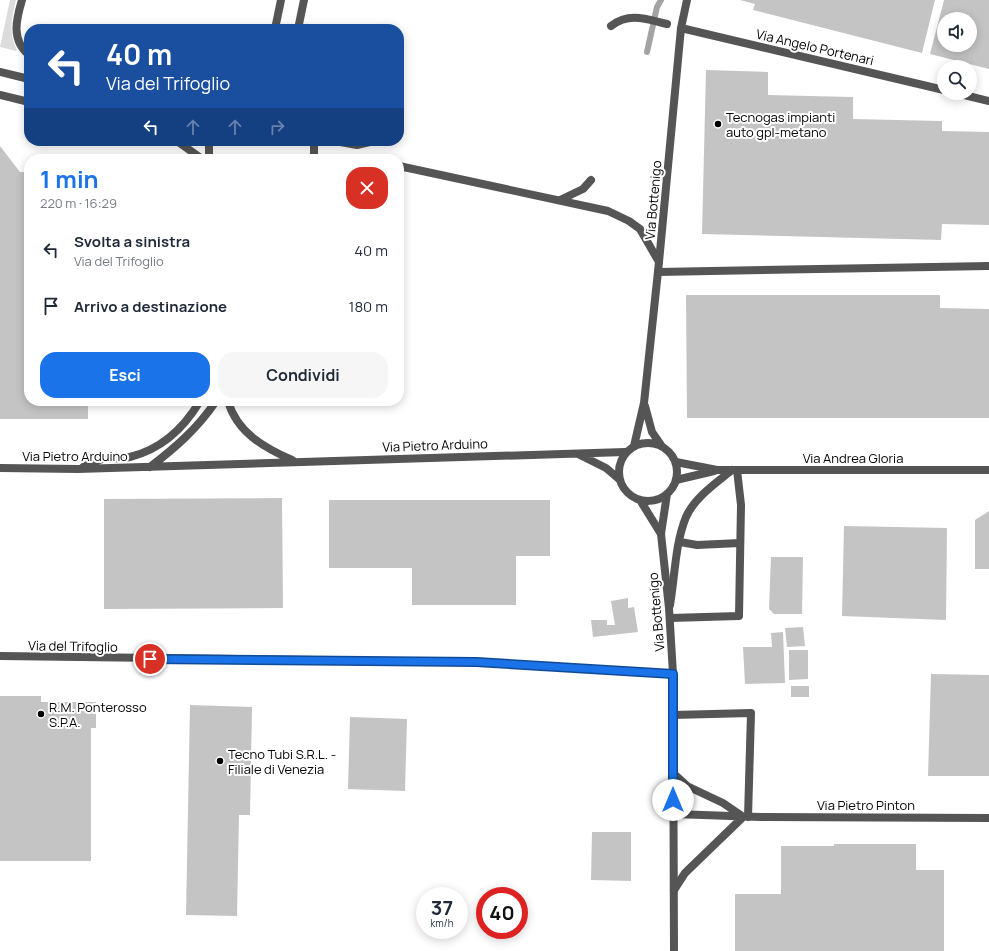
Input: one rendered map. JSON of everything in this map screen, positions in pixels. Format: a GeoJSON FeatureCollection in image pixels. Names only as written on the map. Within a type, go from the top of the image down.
{"type":"FeatureCollection","features":[{"type":"Feature","properties":{"kind":"street"},"geometry":{"type":"LineString","coordinates":[[22,0],[16,29],[19,42],[24,48]]}},
{"type":"Feature","properties":{"kind":"street"},"geometry":{"type":"LineString","coordinates":[[276,24],[281,0]]}},
{"type":"Feature","properties":{"kind":"street"},"geometry":{"type":"LineString","coordinates":[[299,24],[304,0]]}},
{"type":"Feature","properties":{"kind":"street","name":"Via Bottenigo"},"geometry":{"type":"LineString","coordinates":[[634,446],[644,403],[681,28],[687,0]]}},
{"type":"Feature","properties":{"kind":"street"},"geometry":{"type":"LineString","coordinates":[[611,26],[617,21],[631,16],[667,24]]}},
{"type":"Feature","properties":{"kind":"street","name":"Via Angelo Portenari"},"geometry":{"type":"LineString","coordinates":[[681,28],[937,88]]}},
{"type":"Feature","properties":{"kind":"street"},"geometry":{"type":"LineString","coordinates":[[0,72],[24,78]]}},
{"type":"Feature","properties":{"kind":"street"},"geometry":{"type":"LineString","coordinates":[[0,95],[24,101]]}},
{"type":"Feature","properties":{"kind":"street"},"geometry":{"type":"LineString","coordinates":[[977,98],[989,101]]}},
{"type":"Feature","properties":{"kind":"street"},"geometry":{"type":"LineString","coordinates":[[184,146],[195,154]]}},
{"type":"Feature","properties":{"kind":"street"},"geometry":{"type":"LineString","coordinates":[[404,167],[608,211],[628,220],[640,229],[659,262]]}},
{"type":"Feature","properties":{"kind":"street"},"geometry":{"type":"LineString","coordinates":[[560,200],[583,189],[592,180]]}},
{"type":"Feature","properties":{"kind":"street"},"geometry":{"type":"LineString","coordinates":[[658,272],[989,266]]}},
{"type":"Feature","properties":{"kind":"street","name":"Via Bottenigo"},"geometry":{"type":"LineString","coordinates":[[644,403],[652,432],[661,445]]}},
{"type":"Feature","properties":{"kind":"street"},"geometry":{"type":"LineString","coordinates":[[78,469],[101,459],[130,457],[152,450],[175,434],[192,415],[197,406]]}},
{"type":"Feature","properties":{"kind":"street"},"geometry":{"type":"LineString","coordinates":[[150,466],[182,441],[212,406]]}},
{"type":"Feature","properties":{"kind":"street","name":"Via Pietro Arduino"},"geometry":{"type":"LineString","coordinates":[[230,406],[234,415],[249,436],[266,448],[295,462]]}},
{"type":"Feature","properties":{"kind":"street"},"geometry":{"type":"LineString","coordinates":[[643,442],[661,445],[668,450],[676,462],[676,480],[667,494],[650,501],[640,500],[627,492],[619,479],[618,469],[625,452],[634,446],[643,442]]}},
{"type":"Feature","properties":{"kind":"street","name":"Via Pietro Arduino"},"geometry":{"type":"LineString","coordinates":[[0,468],[78,469],[625,452]]}},
{"type":"Feature","properties":{"kind":"street","name":"Via Pietro Arduino"},"geometry":{"type":"LineString","coordinates":[[576,453],[606,468],[619,479]]}},
{"type":"Feature","properties":{"kind":"street","name":"Via Andrea Gloria"},"geometry":{"type":"LineString","coordinates":[[676,462],[717,470],[989,470]]}},
{"type":"Feature","properties":{"kind":"street","name":"Via Andrea Gloria"},"geometry":{"type":"LineString","coordinates":[[676,480],[717,470]]}},
{"type":"Feature","properties":{"kind":"street"},"geometry":{"type":"LineString","coordinates":[[669,608],[680,542],[687,516],[703,493],[734,470],[741,505],[738,616],[670,618]]}},
{"type":"Feature","properties":{"kind":"street","name":"Via Bottenigo"},"geometry":{"type":"LineString","coordinates":[[667,494],[661,534],[670,618],[673,674],[674,951]]}},
{"type":"Feature","properties":{"kind":"street","name":"Via Bottenigo"},"geometry":{"type":"LineString","coordinates":[[640,500],[661,534]]}},
{"type":"Feature","properties":{"kind":"street"},"geometry":{"type":"LineString","coordinates":[[680,542],[697,545],[740,543]]}},
{"type":"Feature","properties":{"kind":"street","name":"Via del Trifoglio"},"geometry":{"type":"LineString","coordinates":[[0,656],[513,664],[651,674],[673,674]]}},
{"type":"Feature","properties":{"kind":"street"},"geometry":{"type":"LineString","coordinates":[[673,715],[751,713],[746,817],[685,874],[674,890]]}},
{"type":"Feature","properties":{"kind":"street"},"geometry":{"type":"LineString","coordinates":[[673,773],[687,786],[723,803],[746,817]]}},
{"type":"Feature","properties":{"kind":"street","name":"Via Pietro Pinton"},"geometry":{"type":"LineString","coordinates":[[673,814],[746,817],[989,818]]}},
{"type":"Feature","properties":{"kind":"shaded area"},"geometry":{"type":"Polygon","coordinates":[[[10,0],[16,0],[13,13],[12,37],[17,50],[16,51],[0,47],[10,0]]]}},
{"type":"Feature","properties":{"kind":"building"},"geometry":{"type":"Polygon","coordinates":[[[740,0],[935,0],[922,53],[753,10],[755,4],[740,0]]]}},
{"type":"Feature","properties":{"kind":"building"},"geometry":{"type":"Polygon","coordinates":[[[944,0],[989,0],[989,69],[977,66],[977,60],[954,60],[930,54],[937,27],[937,52],[977,52],[977,12],[941,12],[944,0]]]}},
{"type":"Feature","properties":{"kind":"building"},"geometry":{"type":"Polygon","coordinates":[[[706,70],[768,72],[768,95],[853,97],[853,119],[942,121],[942,131],[989,132],[989,225],[942,224],[941,240],[702,234],[706,70]]]}},
{"type":"Feature","properties":{"kind":"building"},"geometry":{"type":"Polygon","coordinates":[[[0,146],[20,172],[24,172],[24,406],[88,406],[88,419],[0,419],[0,146]]]}},
{"type":"Feature","properties":{"kind":"building"},"geometry":{"type":"Polygon","coordinates":[[[686,295],[940,295],[940,308],[989,309],[989,418],[687,418],[686,295]]]}},
{"type":"Feature","properties":{"kind":"building"},"geometry":{"type":"Polygon","coordinates":[[[282,498],[283,608],[104,609],[104,499],[282,498]]]}},
{"type":"Feature","properties":{"kind":"building"},"geometry":{"type":"Polygon","coordinates":[[[329,500],[550,500],[550,556],[516,556],[516,605],[412,605],[412,568],[329,568],[329,500]]]}},
{"type":"Feature","properties":{"kind":"building"},"geometry":{"type":"Polygon","coordinates":[[[989,511],[989,569],[975,569],[975,520],[989,511]]]}},
{"type":"Feature","properties":{"kind":"building"},"geometry":{"type":"Polygon","coordinates":[[[844,526],[947,528],[946,620],[842,616],[844,526]]]}},
{"type":"Feature","properties":{"kind":"building"},"geometry":{"type":"Polygon","coordinates":[[[771,557],[803,557],[802,614],[774,614],[769,609],[771,557]]]}},
{"type":"Feature","properties":{"kind":"building"},"geometry":{"type":"Polygon","coordinates":[[[628,598],[628,608],[634,607],[638,632],[593,637],[591,620],[607,620],[607,625],[615,625],[611,601],[628,598]]]}},
{"type":"Feature","properties":{"kind":"building"},"geometry":{"type":"Polygon","coordinates":[[[803,627],[805,646],[787,647],[785,628],[803,627]]]}},
{"type":"Feature","properties":{"kind":"building"},"geometry":{"type":"Polygon","coordinates":[[[783,632],[785,683],[745,684],[743,647],[772,647],[771,633],[783,632]]]}},
{"type":"Feature","properties":{"kind":"building"},"geometry":{"type":"Polygon","coordinates":[[[789,650],[808,650],[808,679],[789,680],[789,650]]]}},
{"type":"Feature","properties":{"kind":"building"},"geometry":{"type":"Polygon","coordinates":[[[931,674],[989,675],[989,776],[928,776],[931,674]]]}},
{"type":"Feature","properties":{"kind":"building"},"geometry":{"type":"Polygon","coordinates":[[[791,686],[809,686],[809,697],[791,697],[791,686]]]}},
{"type":"Feature","properties":{"kind":"building"},"geometry":{"type":"Polygon","coordinates":[[[0,696],[41,696],[41,702],[96,702],[96,728],[91,728],[91,861],[0,861],[0,696]]]}},
{"type":"Feature","properties":{"kind":"building","name":"Tecno Tubi S.R.L. - Filiale di Venezia"},"geometry":{"type":"Polygon","coordinates":[[[190,705],[252,707],[250,815],[239,815],[237,916],[186,915],[190,705]]]}},
{"type":"Feature","properties":{"kind":"building"},"geometry":{"type":"Polygon","coordinates":[[[350,717],[407,719],[405,791],[348,789],[350,717]]]}},
{"type":"Feature","properties":{"kind":"building"},"geometry":{"type":"Polygon","coordinates":[[[592,832],[631,832],[631,881],[591,880],[592,832]]]}},
{"type":"Feature","properties":{"kind":"building"},"geometry":{"type":"Polygon","coordinates":[[[834,844],[916,844],[916,870],[944,870],[944,951],[735,951],[735,894],[781,894],[781,846],[834,846],[834,844]]]}},
{"type":"Feature","properties":{"kind":"waterway"},"geometry":{"type":"LineString","coordinates":[[647,52],[657,7],[661,0]]}},
{"type":"Feature","properties":{"kind":"place","name":"Tecnogas impianti auto gpl-metano"},"geometry":{"type":"Point","coordinates":[718,124]}},
{"type":"Feature","properties":{"kind":"place","name":"R.M. Ponterosso S.P.A."},"geometry":{"type":"Point","coordinates":[41,714]}},
{"type":"Feature","properties":{"kind":"place","name":"Tecno Tubi S.R.L. - Filiale di Venezia"},"geometry":{"type":"Point","coordinates":[220,761]}},
{"type":"Feature","properties":{"kind":"route"},"geometry":{"type":"LineString","coordinates":[[150,659],[476,662],[553,666],[651,674],[673,674],[673,800]]}}]}
